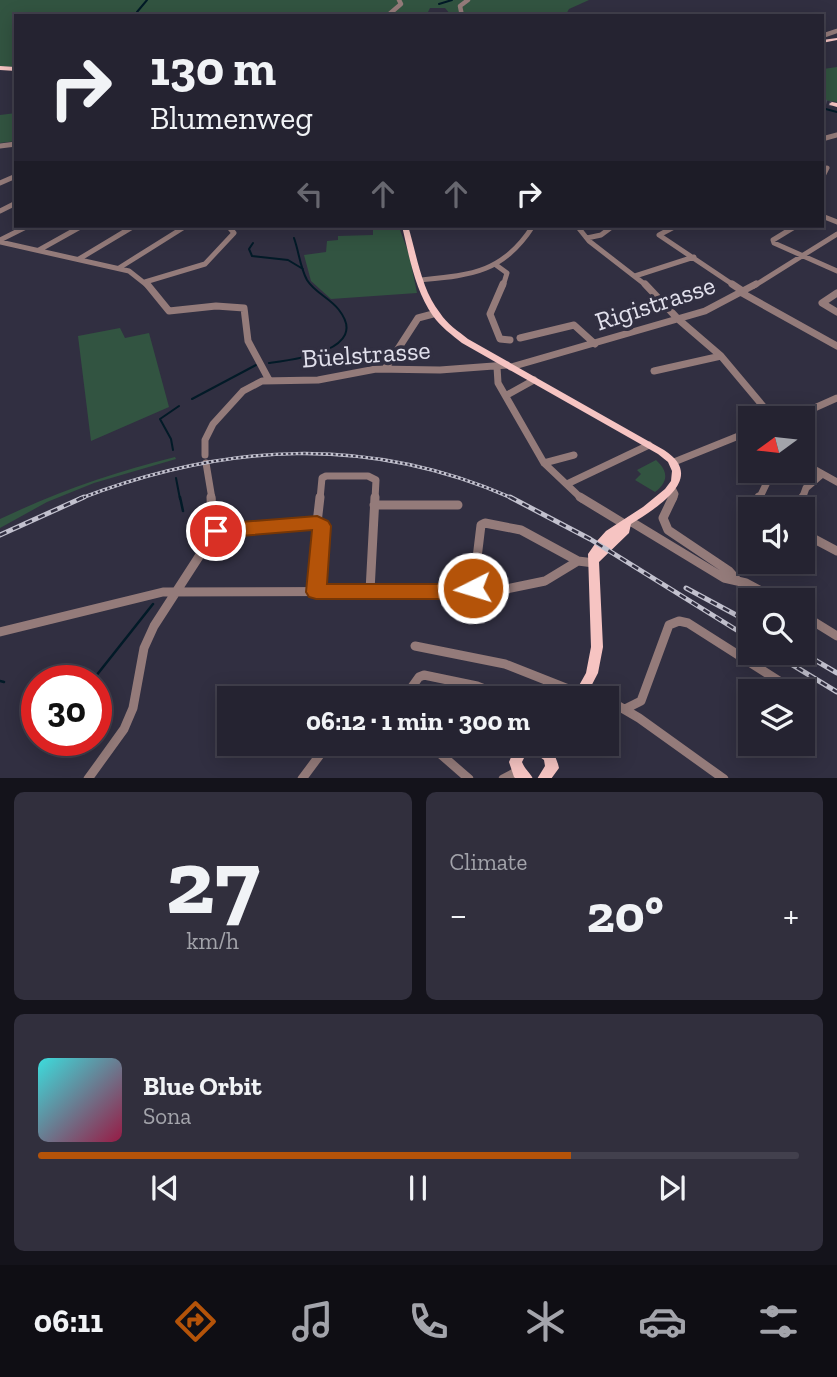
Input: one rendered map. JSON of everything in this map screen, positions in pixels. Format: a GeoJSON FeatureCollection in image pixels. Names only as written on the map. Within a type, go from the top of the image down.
{"type":"FeatureCollection","features":[{"type":"Feature","properties":{"kind":"main road"},"geometry":{"type":"LineString","coordinates":[[406,228],[433,314],[453,333],[649,444],[674,462],[677,475],[672,488],[628,523],[619,526],[593,554],[599,640],[596,662],[584,686]]}},
{"type":"Feature","properties":{"kind":"main road"},"geometry":{"type":"LineString","coordinates":[[518,756],[515,762],[523,775]]}},
{"type":"Feature","properties":{"kind":"main road"},"geometry":{"type":"LineString","coordinates":[[548,778],[552,763],[549,756]]}},
{"type":"Feature","properties":{"kind":"street"},"geometry":{"type":"LineString","coordinates":[[389,14],[401,4],[399,0]]}},
{"type":"Feature","properties":{"kind":"street"},"geometry":{"type":"LineString","coordinates":[[824,174],[827,168]]}},
{"type":"Feature","properties":{"kind":"street"},"geometry":{"type":"LineString","coordinates":[[0,241],[24,228]]}},
{"type":"Feature","properties":{"kind":"street"},"geometry":{"type":"LineString","coordinates":[[39,250],[78,228]]}},
{"type":"Feature","properties":{"kind":"street"},"geometry":{"type":"LineString","coordinates":[[78,259],[131,228]]}},
{"type":"Feature","properties":{"kind":"street"},"geometry":{"type":"LineString","coordinates":[[119,268],[184,228]]}},
{"type":"Feature","properties":{"kind":"street"},"geometry":{"type":"LineString","coordinates":[[145,282],[205,264],[234,233],[230,228]]}},
{"type":"Feature","properties":{"kind":"street"},"geometry":{"type":"LineString","coordinates":[[420,280],[459,276],[496,265],[514,255],[532,228]]}},
{"type":"Feature","properties":{"kind":"street"},"geometry":{"type":"LineString","coordinates":[[579,228],[587,238],[655,293],[678,319],[721,356],[763,406]]}},
{"type":"Feature","properties":{"kind":"street"},"geometry":{"type":"LineString","coordinates":[[587,238],[601,235],[610,228]]}},
{"type":"Feature","properties":{"kind":"street"},"geometry":{"type":"LineString","coordinates":[[672,228],[659,235],[743,293],[837,346]]}},
{"type":"Feature","properties":{"kind":"street"},"geometry":{"type":"LineString","coordinates":[[793,228],[773,240],[837,271]]}},
{"type":"Feature","properties":{"kind":"street","name":"Rigistrasse"},"geometry":{"type":"LineString","coordinates":[[509,366],[705,311],[743,293],[837,234]]}},
{"type":"Feature","properties":{"kind":"street"},"geometry":{"type":"LineString","coordinates":[[0,241],[129,271],[145,282],[169,312],[216,306],[244,308],[248,316],[245,333],[247,340],[265,365],[270,380],[248,387],[219,416],[205,440],[205,459],[212,499],[212,531],[204,552],[154,626],[144,648],[133,708],[124,729],[89,778]]}},
{"type":"Feature","properties":{"kind":"street"},"geometry":{"type":"LineString","coordinates":[[635,276],[694,257]]}},
{"type":"Feature","properties":{"kind":"street"},"geometry":{"type":"LineString","coordinates":[[496,265],[507,273],[507,276],[490,314],[500,339],[510,340]]}},
{"type":"Feature","properties":{"kind":"street"},"geometry":{"type":"LineString","coordinates":[[837,293],[822,303],[837,312]]}},
{"type":"Feature","properties":{"kind":"street"},"geometry":{"type":"LineString","coordinates":[[385,369],[418,318],[433,314]]}},
{"type":"Feature","properties":{"kind":"street"},"geometry":{"type":"LineString","coordinates":[[520,338],[574,325],[595,344]]}},
{"type":"Feature","properties":{"kind":"street"},"geometry":{"type":"LineString","coordinates":[[654,371],[721,356]]}},
{"type":"Feature","properties":{"kind":"street","name":"Büelstrasse"},"geometry":{"type":"LineString","coordinates":[[270,380],[318,380],[362,370],[440,370],[509,366]]}},
{"type":"Feature","properties":{"kind":"street"},"geometry":{"type":"LineString","coordinates":[[497,368],[498,383],[544,463],[582,499],[724,578],[736,579],[754,588]]}},
{"type":"Feature","properties":{"kind":"street"},"geometry":{"type":"LineString","coordinates":[[507,395],[534,380]]}},
{"type":"Feature","properties":{"kind":"street"},"geometry":{"type":"LineString","coordinates":[[816,407],[837,398]]}},
{"type":"Feature","properties":{"kind":"street"},"geometry":{"type":"LineString","coordinates":[[674,462],[738,434]]}},
{"type":"Feature","properties":{"kind":"street"},"geometry":{"type":"LineString","coordinates":[[567,484],[649,444]]}},
{"type":"Feature","properties":{"kind":"street"},"geometry":{"type":"LineString","coordinates":[[544,463],[575,455]]}},
{"type":"Feature","properties":{"kind":"street"},"geometry":{"type":"LineString","coordinates":[[816,471],[837,482]]}},
{"type":"Feature","properties":{"kind":"street"},"geometry":{"type":"LineString","coordinates":[[803,497],[806,488],[822,474]]}},
{"type":"Feature","properties":{"kind":"street"},"geometry":{"type":"LineString","coordinates":[[317,523],[322,478],[373,477],[376,480],[370,591]]}},
{"type":"Feature","properties":{"kind":"street"},"geometry":{"type":"LineString","coordinates":[[672,488],[675,494],[673,501],[663,518],[668,530],[729,571],[736,579]]}},
{"type":"Feature","properties":{"kind":"street"},"geometry":{"type":"LineString","coordinates":[[374,505],[458,505]]}},
{"type":"Feature","properties":{"kind":"street"},"geometry":{"type":"LineString","coordinates":[[212,531],[317,523],[323,529],[316,592]]}},
{"type":"Feature","properties":{"kind":"street"},"geometry":{"type":"LineString","coordinates":[[473,591],[481,525],[485,523],[521,530],[578,561],[594,562]]}},
{"type":"Feature","properties":{"kind":"street"},"geometry":{"type":"LineString","coordinates":[[815,539],[837,551]]}},
{"type":"Feature","properties":{"kind":"street"},"geometry":{"type":"LineString","coordinates":[[0,632],[147,595],[177,592],[473,591],[526,587],[563,572],[578,561]]}},
{"type":"Feature","properties":{"kind":"street"},"geometry":{"type":"LineString","coordinates":[[627,708],[641,701],[669,625],[680,621],[776,679]]}},
{"type":"Feature","properties":{"kind":"street"},"geometry":{"type":"LineString","coordinates":[[815,622],[837,636]]}},
{"type":"Feature","properties":{"kind":"street"},"geometry":{"type":"LineString","coordinates":[[415,646],[505,664],[563,686]]}},
{"type":"Feature","properties":{"kind":"street"},"geometry":{"type":"LineString","coordinates":[[413,686],[424,675],[477,686]]}},
{"type":"Feature","properties":{"kind":"street"},"geometry":{"type":"LineString","coordinates":[[619,705],[627,708],[642,722],[723,778]]}},
{"type":"Feature","properties":{"kind":"street"},"geometry":{"type":"LineString","coordinates":[[303,778],[319,756]]}},
{"type":"Feature","properties":{"kind":"street"},"geometry":{"type":"LineString","coordinates":[[442,756],[467,778]]}},
{"type":"Feature","properties":{"kind":"green space"},"geometry":{"type":"Polygon","coordinates":[[[0,0],[589,0],[569,9],[566,14],[450,14],[445,8],[430,8],[427,14],[14,14],[14,67],[0,66],[0,0]]]}},
{"type":"Feature","properties":{"kind":"green space"},"geometry":{"type":"Polygon","coordinates":[[[837,67],[837,102],[824,100],[824,69],[837,67]]]}},
{"type":"Feature","properties":{"kind":"green space"},"geometry":{"type":"Polygon","coordinates":[[[14,113],[14,141],[0,143],[0,115],[14,113]]]}},
{"type":"Feature","properties":{"kind":"green space"},"geometry":{"type":"Polygon","coordinates":[[[373,228],[400,230],[409,254],[417,293],[331,299],[311,281],[304,255],[326,252],[327,241],[338,240],[338,236],[373,235],[373,228]]]}},
{"type":"Feature","properties":{"kind":"green space"},"geometry":{"type":"Polygon","coordinates":[[[120,328],[125,338],[149,333],[169,407],[91,441],[78,336],[120,328]]]}},
{"type":"Feature","properties":{"kind":"green space"},"geometry":{"type":"Polygon","coordinates":[[[175,457],[176,459],[94,483],[47,502],[0,528],[0,519],[64,491],[175,457]]]}},
{"type":"Feature","properties":{"kind":"green space"},"geometry":{"type":"Polygon","coordinates":[[[656,460],[665,477],[655,492],[635,480],[641,474],[637,470],[656,460]]]}},
{"type":"Feature","properties":{"kind":"waterway"},"geometry":{"type":"LineString","coordinates":[[137,12],[147,0]]}},
{"type":"Feature","properties":{"kind":"waterway"},"geometry":{"type":"LineString","coordinates":[[439,4],[452,0]]}},
{"type":"Feature","properties":{"kind":"waterway"},"geometry":{"type":"LineString","coordinates":[[824,109],[837,112]]}},
{"type":"Feature","properties":{"kind":"waterway"},"geometry":{"type":"LineString","coordinates":[[294,238],[303,269]]}},
{"type":"Feature","properties":{"kind":"waterway"},"geometry":{"type":"LineString","coordinates":[[253,243],[249,249],[252,256],[288,260],[303,269]]}},
{"type":"Feature","properties":{"kind":"waterway"},"geometry":{"type":"LineString","coordinates":[[269,363],[325,351],[345,335],[346,324],[339,310],[314,288],[303,269]]}},
{"type":"Feature","properties":{"kind":"waterway"},"geometry":{"type":"LineString","coordinates":[[192,399],[256,365]]}},
{"type":"Feature","properties":{"kind":"waterway"},"geometry":{"type":"LineString","coordinates":[[173,450],[171,439],[160,419],[179,406]]}},
{"type":"Feature","properties":{"kind":"waterway"},"geometry":{"type":"LineString","coordinates":[[176,478],[180,499]]}},
{"type":"Feature","properties":{"kind":"waterway"},"geometry":{"type":"LineString","coordinates":[[180,497],[183,511]]}},
{"type":"Feature","properties":{"kind":"waterway"},"geometry":{"type":"LineString","coordinates":[[105,665],[153,604]]}},
{"type":"Feature","properties":{"kind":"waterway"},"geometry":{"type":"LineString","coordinates":[[0,681],[4,682]]}},
{"type":"Feature","properties":{"kind":"tunnel"},"geometry":{"type":"LineString","coordinates":[[824,102],[832,104]]}},
{"type":"Feature","properties":{"kind":"railway"},"geometry":{"type":"LineString","coordinates":[[81,498],[134,480],[188,466],[242,457],[296,454],[351,456],[405,464],[459,478],[513,499]]}},
{"type":"Feature","properties":{"kind":"railway"},"geometry":{"type":"LineString","coordinates":[[0,535],[81,498]]}},
{"type":"Feature","properties":{"kind":"railway"},"geometry":{"type":"LineString","coordinates":[[513,499],[590,539],[738,631]]}},
{"type":"Feature","properties":{"kind":"railway"},"geometry":{"type":"LineString","coordinates":[[686,588],[738,616]]}},
{"type":"Feature","properties":{"kind":"railway"},"geometry":{"type":"LineString","coordinates":[[815,660],[837,673]]}},
{"type":"Feature","properties":{"kind":"railway"},"geometry":{"type":"LineString","coordinates":[[793,665],[837,692]]}},
{"type":"Feature","properties":{"kind":"route"},"geometry":{"type":"LineString","coordinates":[[216,531],[317,523],[322,526],[316,592],[473,591],[473,588]]}}]}
